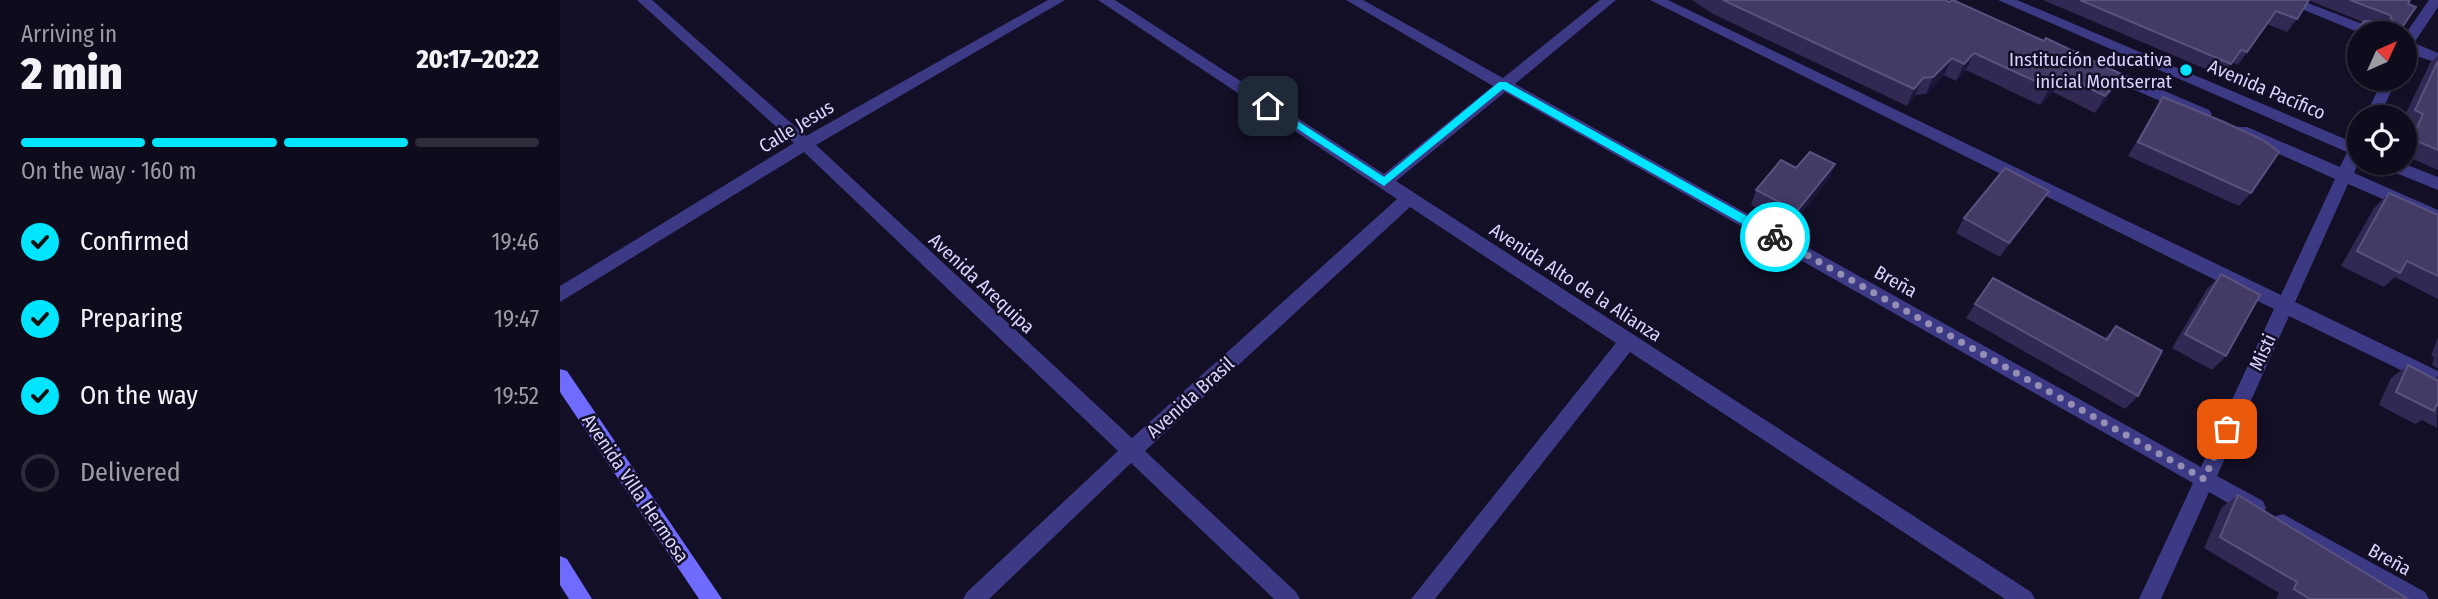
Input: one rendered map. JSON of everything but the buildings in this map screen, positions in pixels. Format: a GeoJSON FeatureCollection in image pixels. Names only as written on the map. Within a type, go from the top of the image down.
{"type":"FeatureCollection","features":[{"type":"Feature","properties":{"kind":"street","name":"Avenida Arequipa"},"geometry":{"type":"LineString","coordinates":[[644,0],[805,145],[1289,599]]}},
{"type":"Feature","properties":{"kind":"street","name":"Calle Jesus"},"geometry":{"type":"LineString","coordinates":[[560,295],[805,145],[1058,0]]}},
{"type":"Feature","properties":{"kind":"street","name":"Avenida Alto de la Alianza"},"geometry":{"type":"LineString","coordinates":[[1105,0],[2024,599]]}},
{"type":"Feature","properties":{"kind":"street","name":"Breña"},"geometry":{"type":"LineString","coordinates":[[1353,0],[2418,599]]}},
{"type":"Feature","properties":{"kind":"street"},"geometry":{"type":"LineString","coordinates":[[1384,182],[1609,0]]}},
{"type":"Feature","properties":{"kind":"street"},"geometry":{"type":"LineString","coordinates":[[1657,0],[2438,380]]}},
{"type":"Feature","properties":{"kind":"street","name":"Avenida Pacífico"},"geometry":{"type":"LineString","coordinates":[[2005,0],[2347,143]]}},
{"type":"Feature","properties":{"kind":"street"},"geometry":{"type":"LineString","coordinates":[[2287,0],[2347,23]]}},
{"type":"Feature","properties":{"kind":"street"},"geometry":{"type":"LineString","coordinates":[[2417,28],[2436,0]]}},
{"type":"Feature","properties":{"kind":"street"},"geometry":{"type":"LineString","coordinates":[[2417,50],[2438,58]]}},
{"type":"Feature","properties":{"kind":"street"},"geometry":{"type":"LineString","coordinates":[[2081,61],[2438,217]]}},
{"type":"Feature","properties":{"kind":"street","name":"Misti"},"geometry":{"type":"LineString","coordinates":[[2150,599],[2347,170]]}},
{"type":"Feature","properties":{"kind":"street"},"geometry":{"type":"LineString","coordinates":[[2416,175],[2438,184]]}},
{"type":"Feature","properties":{"kind":"street","name":"Avenida Brasil"},"geometry":{"type":"LineString","coordinates":[[974,599],[1130,452],[1409,198]]}},
{"type":"Feature","properties":{"kind":"street"},"geometry":{"type":"LineString","coordinates":[[1422,599],[1628,342]]}},
{"type":"Feature","properties":{"kind":"street","name":"Avenida Villa Hermosa"},"geometry":{"type":"LineString","coordinates":[[560,377],[711,599]]}},
{"type":"Feature","properties":{"kind":"street"},"geometry":{"type":"LineString","coordinates":[[560,566],[581,599]]}},
{"type":"Feature","properties":{"kind":"way so far"},"geometry":{"type":"LineString","coordinates":[[1775,237],[2204,479],[2227,429]]}},
{"type":"Feature","properties":{"kind":"place","name":"Institución educativa inicial Montserrat"},"geometry":{"type":"Point","coordinates":[2186,70]}},
{"type":"Feature","properties":{"kind":"route"},"geometry":{"type":"LineString","coordinates":[[1268,106],[1384,182],[1503,84],[1775,237]]}}]}
